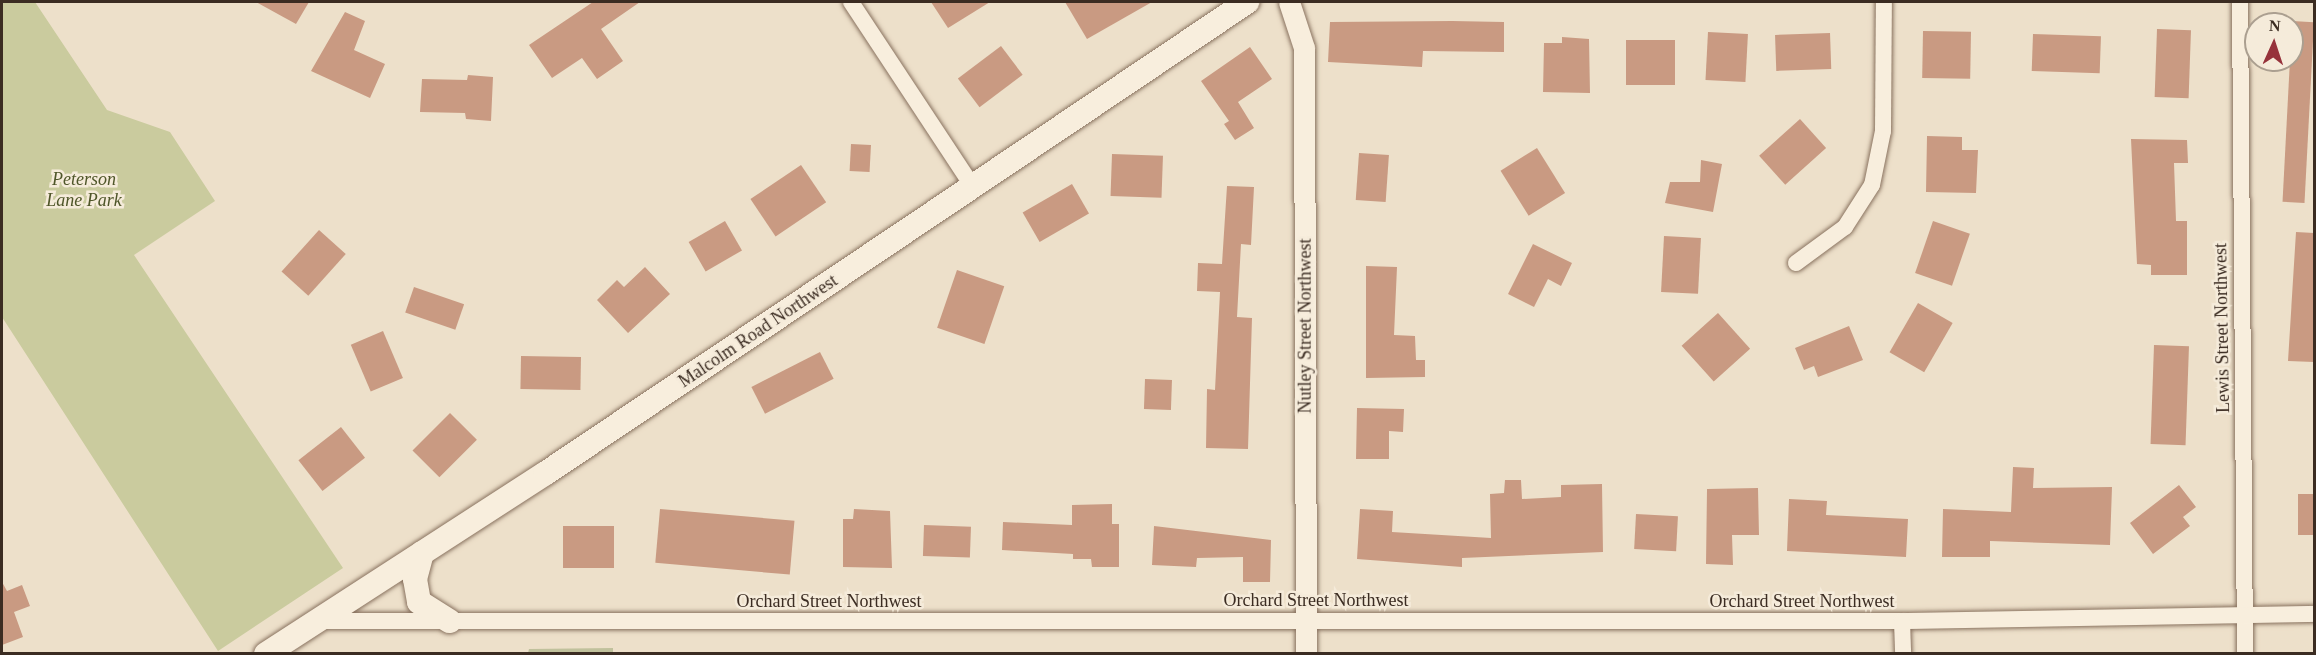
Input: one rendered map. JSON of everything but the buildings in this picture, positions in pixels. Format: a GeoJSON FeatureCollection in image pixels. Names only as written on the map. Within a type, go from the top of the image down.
{"type":"FeatureCollection","features":[{"type":"Feature","properties":{"kind":"main road","name":"Malcolm Road Northwest"},"geometry":{"type":"LineString","coordinates":[[266,654],[973,187],[1246,2]]}},
{"type":"Feature","properties":{"kind":"main road"},"geometry":{"type":"LineString","coordinates":[[422,553],[415,579],[419,602],[449,621]]}},
{"type":"Feature","properties":{"kind":"street"},"geometry":{"type":"LineString","coordinates":[[851,2],[973,187]]}},
{"type":"Feature","properties":{"kind":"street","name":"Nutley Street Northwest"},"geometry":{"type":"LineString","coordinates":[[1289,2],[1304,48],[1306,654]]}},
{"type":"Feature","properties":{"kind":"street"},"geometry":{"type":"LineString","coordinates":[[1796,263],[1845,227],[1872,185],[1883,131],[1884,2]]}},
{"type":"Feature","properties":{"kind":"street","name":"Lewis Street Northwest"},"geometry":{"type":"LineString","coordinates":[[2240,2],[2245,654]]}},
{"type":"Feature","properties":{"kind":"street","name":"Orchard Street Northwest"},"geometry":{"type":"LineString","coordinates":[[316,621],[1305,619],[1902,621],[2314,614]]}},
{"type":"Feature","properties":{"kind":"street"},"geometry":{"type":"LineString","coordinates":[[1902,621],[1903,654]]}},
{"type":"Feature","properties":{"kind":"green space","name":"Peterson Lane Park"},"geometry":{"type":"Polygon","coordinates":[[[2,2],[35,2],[107,110],[170,132],[215,201],[134,255],[343,568],[218,651],[2,317],[2,2]]]}},
{"type":"Feature","properties":{"kind":"green space"},"geometry":{"type":"Polygon","coordinates":[[[613,648],[613,653],[528,653],[529,649],[613,648]]]}}]}
